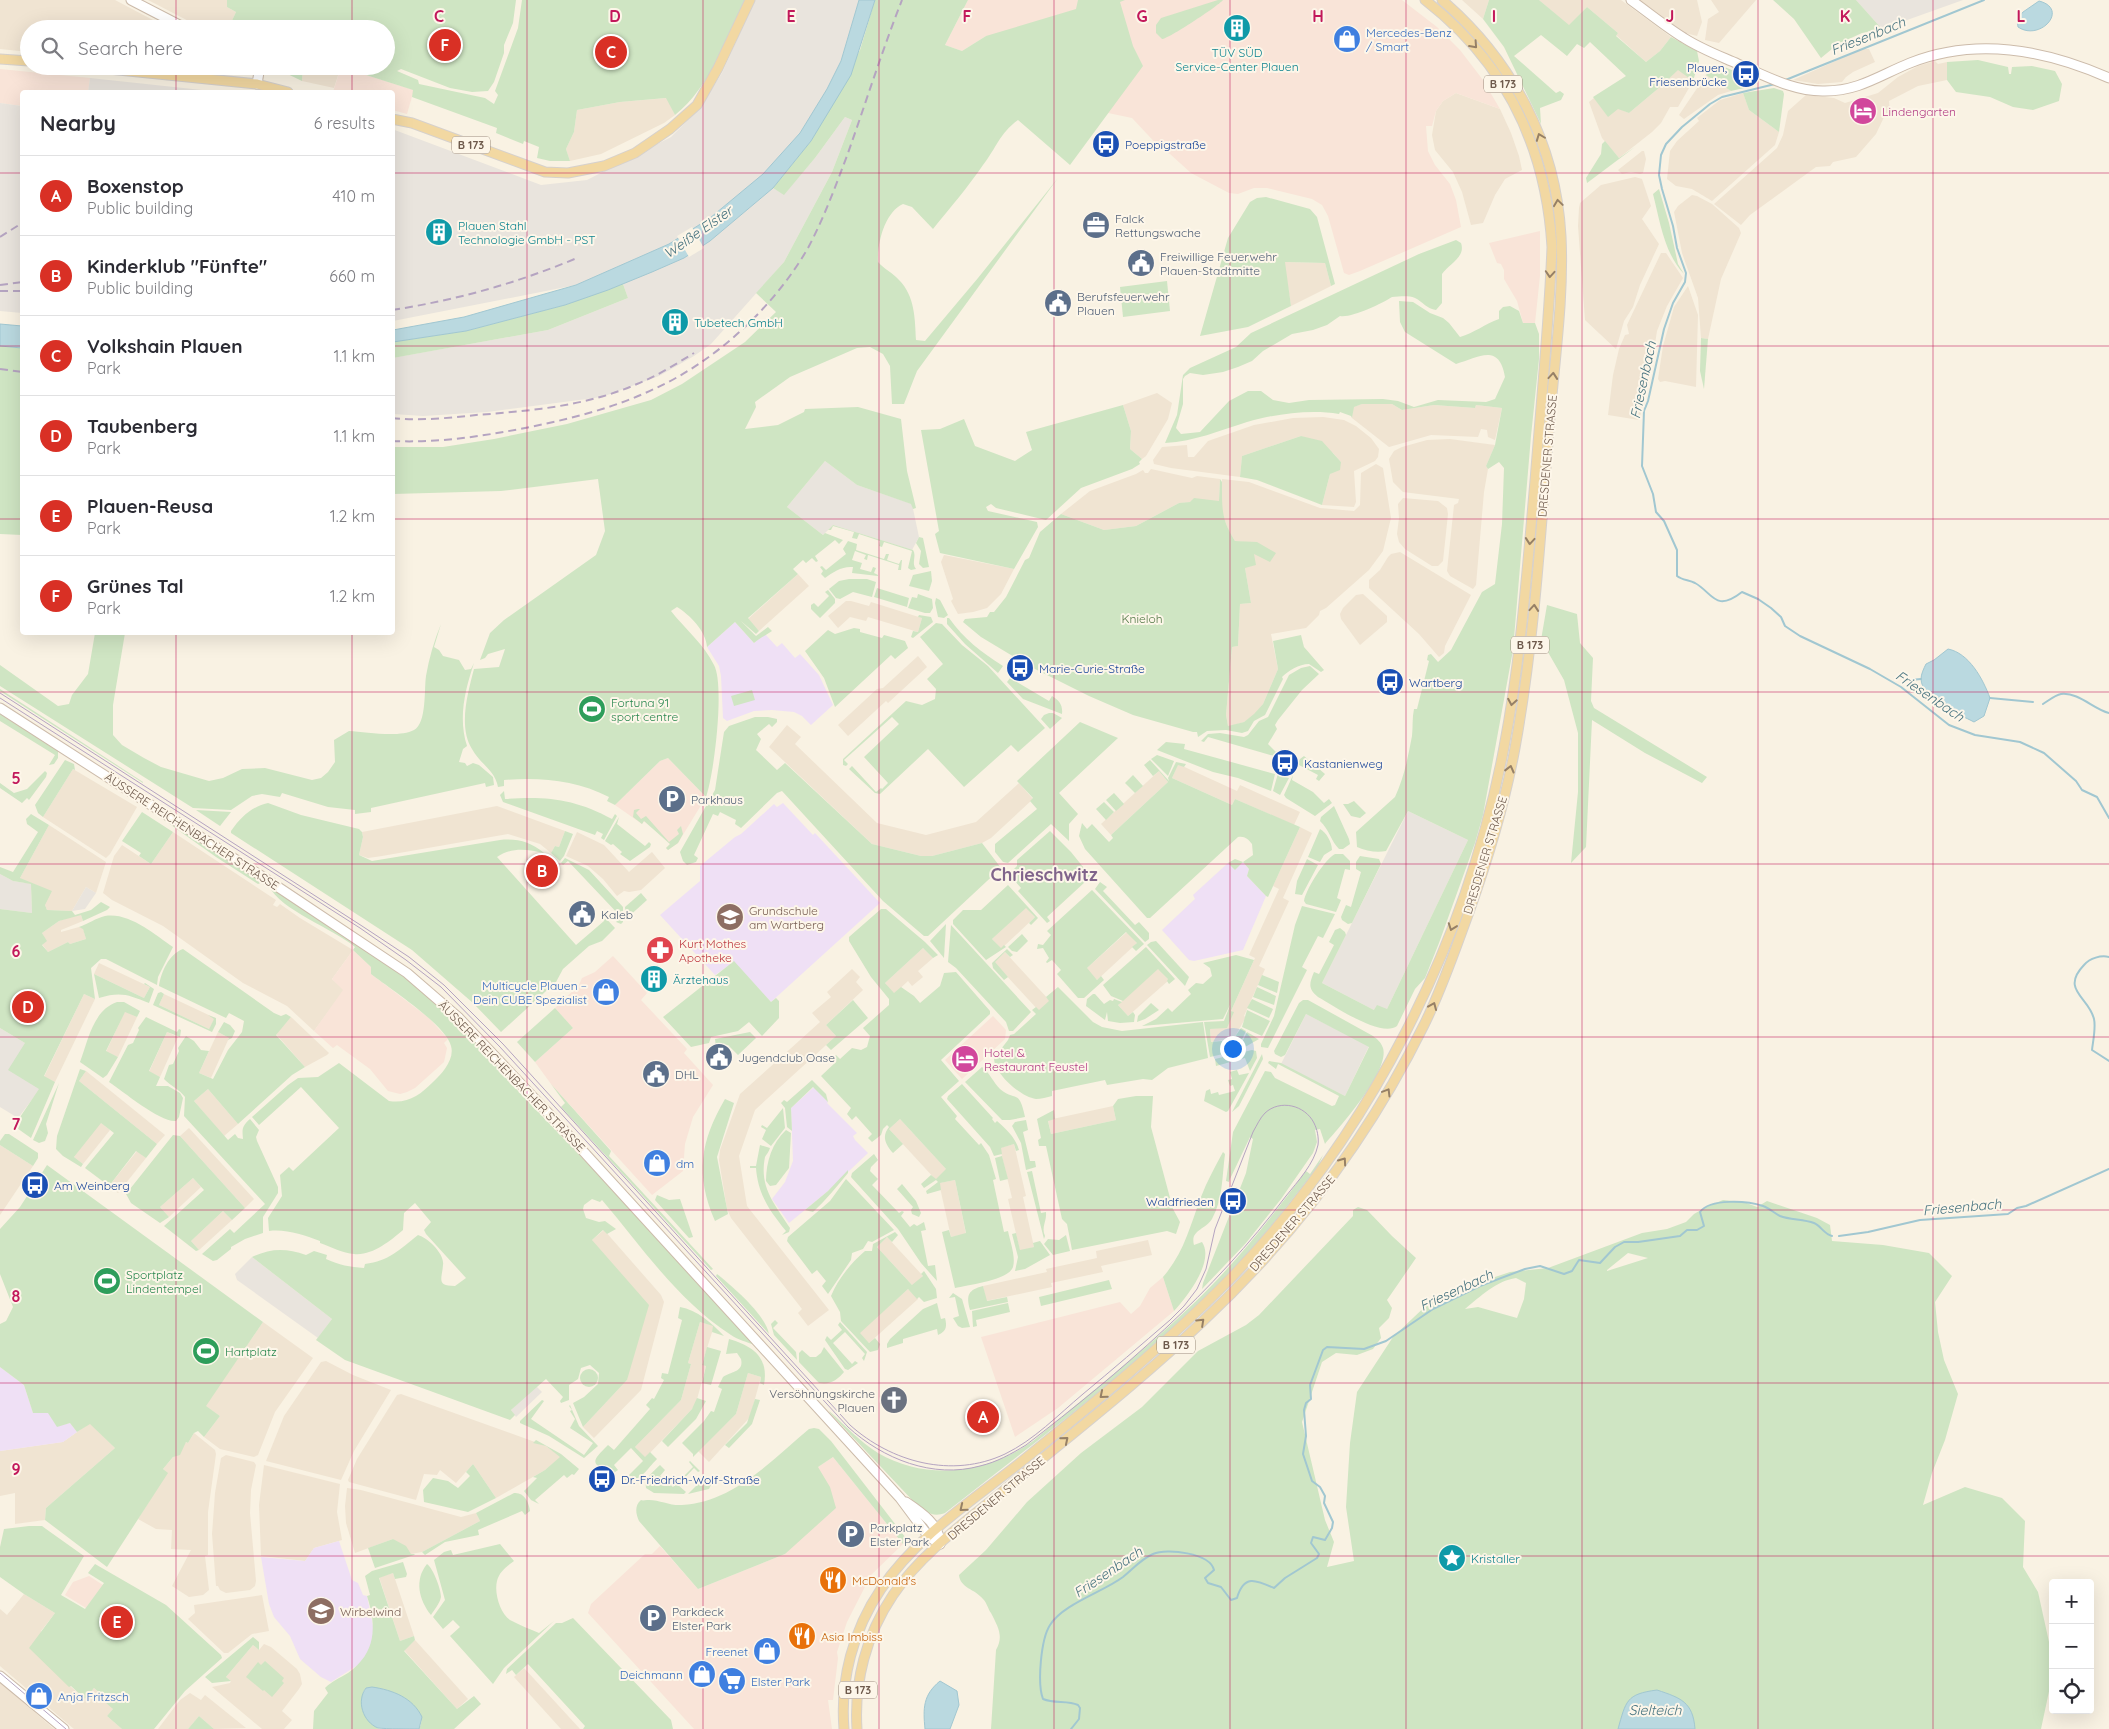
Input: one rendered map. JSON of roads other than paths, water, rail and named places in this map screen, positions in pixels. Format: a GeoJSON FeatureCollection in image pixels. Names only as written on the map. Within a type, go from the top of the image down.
{"type":"FeatureCollection","features":[{"type":"Feature","properties":{"kind":"main road","name":"B 173"},"geometry":{"type":"LineString","coordinates":[[395,120],[412,123],[545,172],[568,173],[604,166],[635,153],[670,129],[697,105],[718,68],[750,0]]}},
{"type":"Feature","properties":{"kind":"main road","name":"B 173"},"geometry":{"type":"LineString","coordinates":[[844,1729],[844,1697],[847,1670],[854,1643],[867,1613],[880,1590],[894,1571],[937,1529],[1069,1423],[1190,1318],[1232,1276],[1277,1226],[1345,1135],[1390,1061],[1425,992],[1446,944],[1477,854],[1503,752],[1513,695],[1522,621],[1551,268],[1550,226],[1545,190],[1536,155],[1526,129],[1500,80],[1460,31],[1425,0]]}},
{"type":"Feature","properties":{"kind":"main road","name":"DRESDENER STRASSE"},"geometry":{"type":"LineString","coordinates":[[940,1544],[1147,1371],[1203,1321],[1308,1208],[1335,1173],[1381,1102],[1426,1022],[1479,883],[1514,755],[1524,697],[1532,631],[1562,264],[1560,223],[1554,183],[1536,125],[1513,80],[1476,31],[1442,0]]}},
{"type":"Feature","properties":{"kind":"main road"},"geometry":{"type":"LineString","coordinates":[[0,58],[20,60]]}},
{"type":"Feature","properties":{"kind":"main road"},"geometry":{"type":"LineString","coordinates":[[168,75],[257,84],[280,90]]}},
{"type":"Feature","properties":{"kind":"main road","name":"B 173"},"geometry":{"type":"LineString","coordinates":[[857,1729],[856,1715],[860,1675],[865,1652],[880,1616],[900,1586],[940,1544]]}},
{"type":"Feature","properties":{"kind":"street"},"geometry":{"type":"LineString","coordinates":[[131,0],[170,20]]}},
{"type":"Feature","properties":{"kind":"street"},"geometry":{"type":"LineString","coordinates":[[1631,0],[1683,38],[1774,80],[1788,85],[1823,92],[1864,85],[1909,63],[1931,56],[1950,51],[1980,48],[2010,49],[2044,56],[2109,78]]}},
{"type":"Feature","properties":{"kind":"street"},"geometry":{"type":"LineString","coordinates":[[257,84],[258,75]]}},
{"type":"Feature","properties":{"kind":"street","name":"ÄUSSERE REICHENBACHER STRASSE"},"geometry":{"type":"LineString","coordinates":[[0,708],[264,877],[407,973],[435,996],[480,1039],[549,1113],[900,1498],[928,1537],[940,1544]]}},
{"type":"Feature","properties":{"kind":"street","name":"ÄUSSERE REICHENBACHER STRASSE"},"geometry":{"type":"LineString","coordinates":[[900,1498],[926,1517],[937,1529]]}},
{"type":"Feature","properties":{"kind":"street"},"geometry":{"type":"LineString","coordinates":[[937,1529],[940,1544]]}},
{"type":"Feature","properties":{"kind":"street"},"geometry":{"type":"LineString","coordinates":[[0,1676],[64,1729]]}},
{"type":"Feature","properties":{"kind":"water","name":"Weiße Elster"},"geometry":{"type":"Polygon","coordinates":[[[859,0],[875,0],[851,75],[811,141],[773,188],[710,241],[684,258],[608,290],[565,305],[466,331],[395,342],[395,330],[464,317],[576,285],[669,244],[710,218],[763,174],[800,133],[827,89],[841,61],[859,0]]]}},
{"type":"Feature","properties":{"kind":"water"},"geometry":{"type":"Polygon","coordinates":[[[2039,1],[2048,5],[2052,11],[2052,17],[2048,23],[2035,30],[2026,31],[2018,27],[2017,19],[2023,12],[2039,1]]]}},
{"type":"Feature","properties":{"kind":"water"},"geometry":{"type":"Polygon","coordinates":[[[0,324],[20,326],[20,348],[0,346],[0,324]]]}},
{"type":"Feature","properties":{"kind":"water"},"geometry":{"type":"Polygon","coordinates":[[[1948,649],[1956,651],[1969,661],[1979,675],[1990,698],[1984,716],[1974,722],[1934,700],[1923,687],[1921,677],[1926,664],[1948,649]]]}},
{"type":"Feature","properties":{"kind":"water"},"geometry":{"type":"Polygon","coordinates":[[[940,1681],[957,1691],[959,1705],[950,1729],[925,1729],[925,1702],[930,1691],[940,1681]]]}},
{"type":"Feature","properties":{"kind":"water"},"geometry":{"type":"Polygon","coordinates":[[[372,1687],[387,1690],[408,1700],[422,1717],[419,1729],[378,1728],[368,1721],[361,1705],[366,1688],[372,1687]]]}},
{"type":"Feature","properties":{"kind":"water","name":"Sielteich"},"geometry":{"type":"Polygon","coordinates":[[[1657,1690],[1684,1702],[1692,1713],[1695,1729],[1618,1729],[1629,1700],[1639,1694],[1657,1690]]]}},
{"type":"Feature","properties":{"kind":"waterway","name":"Friesenbach"},"geometry":{"type":"LineString","coordinates":[[1783,81],[1984,0]]}},
{"type":"Feature","properties":{"kind":"waterway","name":"Friesenbach"},"geometry":{"type":"LineString","coordinates":[[1775,84],[1722,97],[1710,104],[1682,127],[1666,144],[1661,155],[1659,175],[1677,248],[1686,273],[1685,282],[1673,303],[1664,329],[1648,401],[1644,411],[1642,466],[1653,494],[1656,512],[1664,521],[1677,550],[1677,576],[1695,583],[1720,601],[1726,601],[1742,592],[1758,599],[1781,617],[1785,626],[1800,636],[1870,669],[1901,687],[1949,725],[1975,735],[2020,742],[2044,753],[2076,781],[2082,790],[2097,797],[2109,818]]}},
{"type":"Feature","properties":{"kind":"waterway"},"geometry":{"type":"LineString","coordinates":[[1910,680],[1921,679]]}},
{"type":"Feature","properties":{"kind":"waterway"},"geometry":{"type":"LineString","coordinates":[[2043,704],[2061,694],[2068,694],[2109,713]]}},
{"type":"Feature","properties":{"kind":"waterway"},"geometry":{"type":"LineString","coordinates":[[1990,698],[2033,702]]}},
{"type":"Feature","properties":{"kind":"waterway","name":"Friesenbach"},"geometry":{"type":"LineString","coordinates":[[2109,957],[2099,957],[2089,961],[2077,974],[2075,981],[2075,987],[2091,1011],[2094,1019],[2095,1030],[2092,1050],[2109,1061]]}},
{"type":"Feature","properties":{"kind":"waterway","name":"Friesenbach"},"geometry":{"type":"LineString","coordinates":[[1839,1236],[1868,1232],[1920,1220],[2008,1214],[2017,1208],[2026,1206],[2109,1169]]}},
{"type":"Feature","properties":{"kind":"waterway","name":"Friesenbach"},"geometry":{"type":"LineString","coordinates":[[1071,1729],[1079,1719],[1080,1708],[1078,1705],[1043,1699],[1040,1683],[1044,1640],[1050,1625],[1064,1611],[1115,1583],[1141,1561],[1159,1552],[1187,1553],[1205,1559],[1214,1570],[1205,1578],[1208,1583],[1221,1587],[1231,1600],[1237,1598],[1243,1585],[1247,1582],[1256,1581],[1274,1588],[1285,1578],[1317,1558],[1319,1554],[1311,1543],[1313,1537],[1325,1540],[1332,1528],[1333,1522],[1324,1503],[1325,1496],[1320,1487],[1312,1481],[1303,1454],[1306,1436],[1304,1410],[1306,1403],[1311,1399],[1310,1385],[1323,1350],[1327,1347],[1364,1349],[1386,1341],[1433,1309],[1480,1286],[1525,1269],[1540,1266],[1564,1274],[1572,1271],[1579,1260],[1600,1263],[1615,1247],[1624,1242],[1680,1236],[1687,1230],[1697,1230],[1704,1226],[1700,1212],[1712,1204],[1730,1202],[1756,1204],[1784,1217],[1814,1223],[1832,1236]]}},
{"type":"Feature","properties":{"kind":"tram line"},"geometry":{"type":"LineString","coordinates":[[0,693],[362,926],[409,957],[444,985],[503,1044],[850,1425],[884,1449],[903,1457],[943,1466],[985,1461],[1005,1454],[1026,1442],[1046,1427],[1170,1320],[1197,1289],[1206,1269],[1215,1229],[1253,1132],[1265,1113],[1278,1106],[1285,1105],[1305,1112],[1317,1130],[1318,1145],[1316,1152],[1305,1172],[1258,1231],[1197,1298],[1097,1389],[1026,1445],[992,1462],[962,1469],[944,1470],[909,1463],[877,1448],[848,1427],[500,1047],[441,987],[360,928],[0,698]]}},
{"type":"Feature","properties":{"kind":"tram line"},"geometry":{"type":"LineString","coordinates":[[0,1673],[66,1729]]}},
{"type":"Feature","properties":{"kind":"railway"},"geometry":{"type":"LineString","coordinates":[[395,441],[456,439],[488,435],[589,413],[654,389],[677,377],[721,348],[761,311],[778,291],[794,270],[814,237],[848,153],[902,0]]}},
{"type":"Feature","properties":{"kind":"railway"},"geometry":{"type":"LineString","coordinates":[[0,237],[20,224]]}},
{"type":"Feature","properties":{"kind":"railway"},"geometry":{"type":"LineString","coordinates":[[395,309],[486,290],[577,258]]}},
{"type":"Feature","properties":{"kind":"railway"},"geometry":{"type":"LineString","coordinates":[[0,285],[20,282]]}},
{"type":"Feature","properties":{"kind":"railway"},"geometry":{"type":"LineString","coordinates":[[0,291],[20,291]]}},
{"type":"Feature","properties":{"kind":"railway"},"geometry":{"type":"LineString","coordinates":[[395,418],[445,418],[537,409],[598,398],[644,381],[694,353]]}},
{"type":"Feature","properties":{"kind":"railway"},"geometry":{"type":"LineString","coordinates":[[0,369],[20,372]]}},
{"type":"Feature","properties":{"kind":"place","name":"TÜV SÜD Service-Center Plauen"},"geometry":{"type":"Point","coordinates":[1237,28]}},
{"type":"Feature","properties":{"kind":"place","name":"Mercedes-Benz / Smart"},"geometry":{"type":"Point","coordinates":[1347,39]}},
{"type":"Feature","properties":{"kind":"place","name":"Grünes Tal"},"geometry":{"type":"Point","coordinates":[445,45]}},
{"type":"Feature","properties":{"kind":"place","name":"Volkshain Plauen"},"geometry":{"type":"Point","coordinates":[611,52]}},
{"type":"Feature","properties":{"kind":"place","name":"Plauen, Friesenbrücke"},"geometry":{"type":"Point","coordinates":[1746,74]}},
{"type":"Feature","properties":{"kind":"place","name":"Lindengarten"},"geometry":{"type":"Point","coordinates":[1863,111]}},
{"type":"Feature","properties":{"kind":"place","name":"Poeppigstraße"},"geometry":{"type":"Point","coordinates":[1106,144]}},
{"type":"Feature","properties":{"kind":"place","name":"Falck Rettungswache"},"geometry":{"type":"Point","coordinates":[1096,225]}},
{"type":"Feature","properties":{"kind":"place","name":"Plauen Stahl Technologie GmbH - PST"},"geometry":{"type":"Point","coordinates":[439,232]}},
{"type":"Feature","properties":{"kind":"place","name":"Freiwillige Feuerwehr Plauen-Stadtmitte"},"geometry":{"type":"Point","coordinates":[1141,263]}},
{"type":"Feature","properties":{"kind":"place","name":"Berufsfeuerwehr Plauen"},"geometry":{"type":"Point","coordinates":[1058,303]}},
{"type":"Feature","properties":{"kind":"place","name":"Tubetech GmbH"},"geometry":{"type":"Point","coordinates":[675,322]}},
{"type":"Feature","properties":{"kind":"place","name":"Marie-Curie-Straße"},"geometry":{"type":"Point","coordinates":[1020,668]}},
{"type":"Feature","properties":{"kind":"place","name":"Wartberg"},"geometry":{"type":"Point","coordinates":[1390,682]}},
{"type":"Feature","properties":{"kind":"place","name":"Fortuna 91 sport centre"},"geometry":{"type":"Point","coordinates":[592,709]}},
{"type":"Feature","properties":{"kind":"place","name":"Kastanienweg"},"geometry":{"type":"Point","coordinates":[1285,763]}},
{"type":"Feature","properties":{"kind":"place","name":"Parkhaus"},"geometry":{"type":"Point","coordinates":[672,799]}},
{"type":"Feature","properties":{"kind":"place","name":"Kinderklub \"Fünfte\""},"geometry":{"type":"Point","coordinates":[542,871]}},
{"type":"Feature","properties":{"kind":"place","name":"Kaleb"},"geometry":{"type":"Point","coordinates":[582,914]}},
{"type":"Feature","properties":{"kind":"place","name":"Grundschule am Wartberg"},"geometry":{"type":"Point","coordinates":[730,917]}},
{"type":"Feature","properties":{"kind":"place","name":"Kurt Mothes Apotheke"},"geometry":{"type":"Point","coordinates":[660,950]}},
{"type":"Feature","properties":{"kind":"place","name":"Ärztehaus"},"geometry":{"type":"Point","coordinates":[654,979]}},
{"type":"Feature","properties":{"kind":"place","name":"Multicycle Plauen – Dein CUBE Spezialist"},"geometry":{"type":"Point","coordinates":[606,992]}},
{"type":"Feature","properties":{"kind":"place","name":"Taubenberg"},"geometry":{"type":"Point","coordinates":[28,1007]}},
{"type":"Feature","properties":{"kind":"place","name":"Jugendclub Oase"},"geometry":{"type":"Point","coordinates":[719,1057]}},
{"type":"Feature","properties":{"kind":"place","name":"Hotel & Restaurant Feustel"},"geometry":{"type":"Point","coordinates":[965,1059]}},
{"type":"Feature","properties":{"kind":"place","name":"DHL"},"geometry":{"type":"Point","coordinates":[656,1074]}},
{"type":"Feature","properties":{"kind":"place","name":"dm"},"geometry":{"type":"Point","coordinates":[657,1163]}},
{"type":"Feature","properties":{"kind":"place","name":"Am Weinberg"},"geometry":{"type":"Point","coordinates":[35,1185]}},
{"type":"Feature","properties":{"kind":"place","name":"Waldfrieden"},"geometry":{"type":"Point","coordinates":[1233,1201]}},
{"type":"Feature","properties":{"kind":"place","name":"Sportplatz Lindentempel"},"geometry":{"type":"Point","coordinates":[107,1281]}},
{"type":"Feature","properties":{"kind":"place","name":"Hartplatz"},"geometry":{"type":"Point","coordinates":[206,1351]}},
{"type":"Feature","properties":{"kind":"place","name":"Versöhnungskirche Plauen"},"geometry":{"type":"Point","coordinates":[894,1400]}},
{"type":"Feature","properties":{"kind":"place","name":"Boxenstop"},"geometry":{"type":"Point","coordinates":[983,1417]}},
{"type":"Feature","properties":{"kind":"place","name":"Dr.-Friedrich-Wolf-Straße"},"geometry":{"type":"Point","coordinates":[602,1479]}},
{"type":"Feature","properties":{"kind":"place","name":"Parkplatz Elster Park"},"geometry":{"type":"Point","coordinates":[851,1534]}},
{"type":"Feature","properties":{"kind":"place","name":"Kristaller"},"geometry":{"type":"Point","coordinates":[1452,1558]}},
{"type":"Feature","properties":{"kind":"place","name":"McDonald's"},"geometry":{"type":"Point","coordinates":[833,1580]}},
{"type":"Feature","properties":{"kind":"place","name":"Wirbelwind"},"geometry":{"type":"Point","coordinates":[321,1611]}},
{"type":"Feature","properties":{"kind":"place","name":"Parkdeck Elster Park"},"geometry":{"type":"Point","coordinates":[653,1618]}},
{"type":"Feature","properties":{"kind":"place","name":"Plauen-Reusa"},"geometry":{"type":"Point","coordinates":[117,1622]}},
{"type":"Feature","properties":{"kind":"place","name":"Asia Imbiss"},"geometry":{"type":"Point","coordinates":[802,1636]}},
{"type":"Feature","properties":{"kind":"place","name":"Freenet"},"geometry":{"type":"Point","coordinates":[767,1651]}},
{"type":"Feature","properties":{"kind":"place","name":"Deichmann"},"geometry":{"type":"Point","coordinates":[702,1674]}},
{"type":"Feature","properties":{"kind":"place","name":"Elster Park"},"geometry":{"type":"Point","coordinates":[732,1681]}},
{"type":"Feature","properties":{"kind":"place","name":"Anja Fritzsch"},"geometry":{"type":"Point","coordinates":[39,1696]}},
{"type":"Feature","properties":{"kind":"district","name":"Chrieschwitz"},"geometry":{"type":"Point","coordinates":[1044,874]}},
{"type":"Feature","properties":{"kind":"park label","name":"Knieloh"},"geometry":{"type":"Point","coordinates":[1142,618]}}]}
